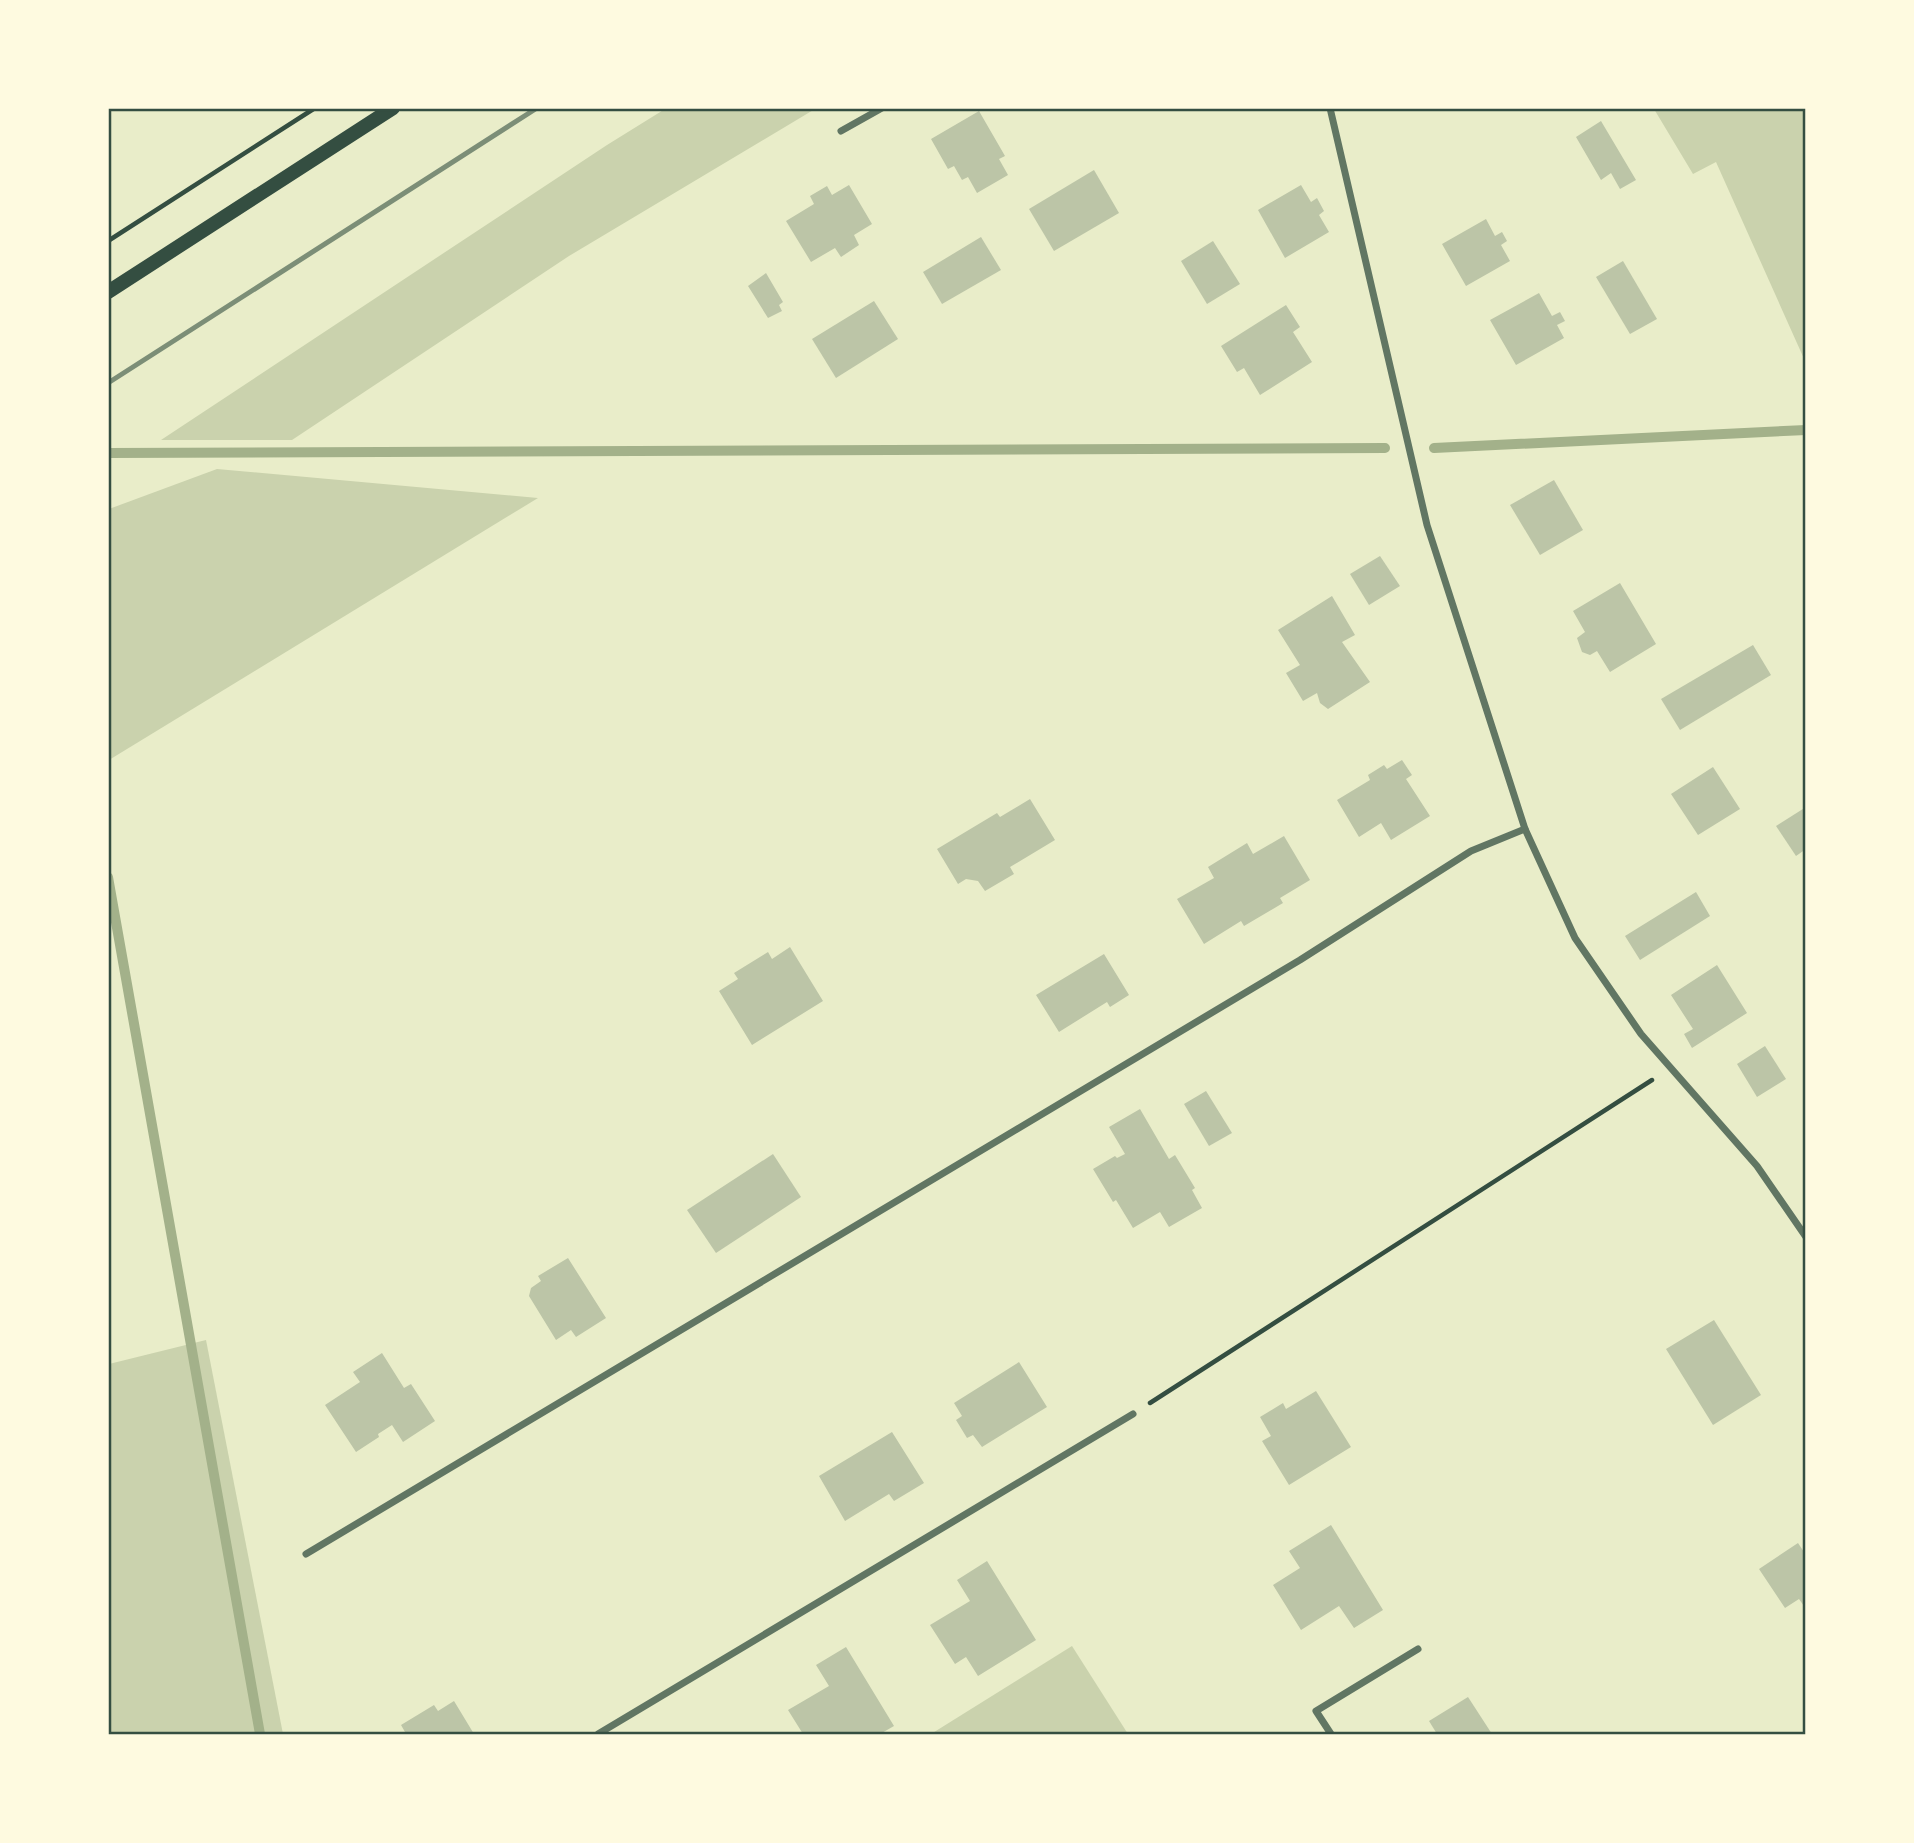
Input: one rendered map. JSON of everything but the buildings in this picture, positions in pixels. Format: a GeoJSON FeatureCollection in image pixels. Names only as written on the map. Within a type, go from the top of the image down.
{"type":"FeatureCollection","features":[{"type":"Feature","properties":{"kind":"main road"},"geometry":{"type":"LineString","coordinates":[[108,292],[393,108]]}},
{"type":"Feature","properties":{"kind":"street"},"geometry":{"type":"LineString","coordinates":[[841,131],[882,108]]}},
{"type":"Feature","properties":{"kind":"street"},"geometry":{"type":"LineString","coordinates":[[1330,108],[1427,525],[1525,829],[1575,938],[1641,1034],[1757,1166],[1805,1237]]}},
{"type":"Feature","properties":{"kind":"street"},"geometry":{"type":"LineString","coordinates":[[306,1554],[1300,960],[1471,851],[1525,829]]}},
{"type":"Feature","properties":{"kind":"street"},"geometry":{"type":"LineString","coordinates":[[598,1734],[1133,1414]]}},
{"type":"Feature","properties":{"kind":"street"},"geometry":{"type":"LineString","coordinates":[[1331,1734],[1316,1711],[1419,1649]]}},
{"type":"Feature","properties":{"kind":"path"},"geometry":{"type":"LineString","coordinates":[[108,241],[314,108]]}},
{"type":"Feature","properties":{"kind":"path"},"geometry":{"type":"LineString","coordinates":[[1133,1414],[1671,1069]]}},
{"type":"Feature","properties":{"kind":"green space"},"geometry":{"type":"Polygon","coordinates":[[[665,109],[815,109],[569,256],[292,440],[161,440],[607,145],[665,109]]]}},
{"type":"Feature","properties":{"kind":"green space"},"geometry":{"type":"Polygon","coordinates":[[[1654,109],[1805,109],[1805,361],[1716,162],[1693,174],[1654,109]]]}},
{"type":"Feature","properties":{"kind":"green space"},"geometry":{"type":"Polygon","coordinates":[[[217,469],[538,498],[109,760],[109,509],[217,469]]]}},
{"type":"Feature","properties":{"kind":"green space"},"geometry":{"type":"Polygon","coordinates":[[[206,1340],[283,1734],[109,1734],[109,1364],[206,1340]]]}},
{"type":"Feature","properties":{"kind":"green space"},"geometry":{"type":"Polygon","coordinates":[[[1072,1646],[1128,1734],[931,1734],[1072,1646]]]}},
{"type":"Feature","properties":{"kind":"waterway"},"geometry":{"type":"LineString","coordinates":[[1434,448],[1806,430]]}},
{"type":"Feature","properties":{"kind":"waterway"},"geometry":{"type":"LineString","coordinates":[[108,453],[1385,448]]}},
{"type":"Feature","properties":{"kind":"waterway"},"geometry":{"type":"LineString","coordinates":[[108,877],[260,1734]]}},
{"type":"Feature","properties":{"kind":"railway"},"geometry":{"type":"LineString","coordinates":[[108,383],[537,108]]}}]}
